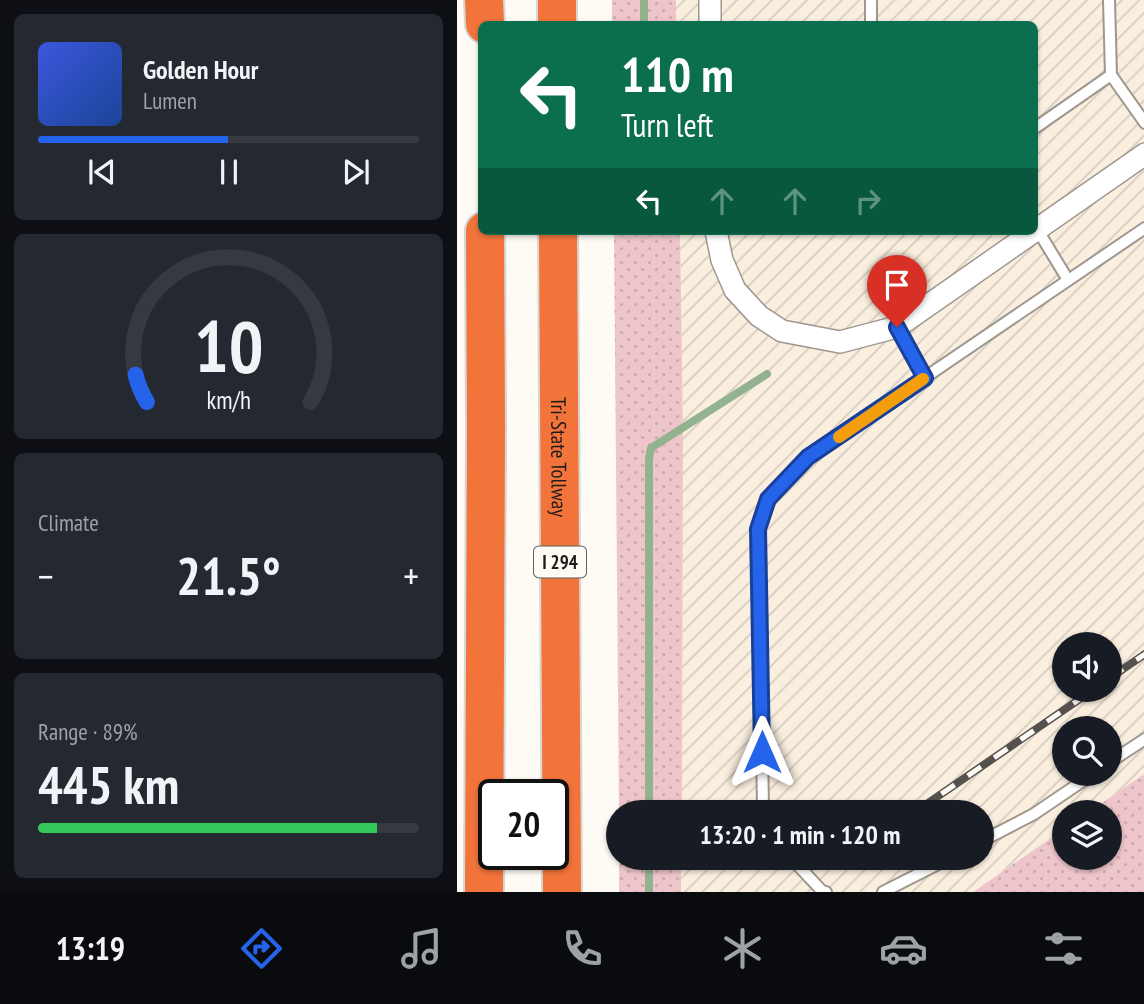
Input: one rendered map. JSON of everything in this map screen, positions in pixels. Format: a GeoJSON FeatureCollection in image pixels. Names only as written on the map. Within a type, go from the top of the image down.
{"type":"FeatureCollection","features":[{"type":"Feature","properties":{"kind":"highway"},"geometry":{"type":"LineString","coordinates":[[484,0],[485,21]]}},
{"type":"Feature","properties":{"kind":"highway"},"geometry":{"type":"LineString","coordinates":[[557,0],[557,21]]}},
{"type":"Feature","properties":{"kind":"highway"},"geometry":{"type":"LineString","coordinates":[[484,892],[486,235]]}},
{"type":"Feature","properties":{"kind":"highway","name":"Tri-State Tollway"},"geometry":{"type":"LineString","coordinates":[[558,235],[562,892]]}},
{"type":"Feature","properties":{"kind":"street"},"geometry":{"type":"LineString","coordinates":[[710,0],[710,21]]}},
{"type":"Feature","properties":{"kind":"street"},"geometry":{"type":"LineString","coordinates":[[1038,228],[1144,154]]}},
{"type":"Feature","properties":{"kind":"street"},"geometry":{"type":"LineString","coordinates":[[717,235],[722,260],[735,290],[759,316],[782,331],[840,342],[897,327],[1028,235]]}},
{"type":"Feature","properties":{"kind":"lane"},"geometry":{"type":"LineString","coordinates":[[871,0],[871,21]]}},
{"type":"Feature","properties":{"kind":"lane"},"geometry":{"type":"LineString","coordinates":[[1109,0],[1111,75],[1144,123]]}},
{"type":"Feature","properties":{"kind":"lane"},"geometry":{"type":"LineString","coordinates":[[1038,126],[1111,75]]}},
{"type":"Feature","properties":{"kind":"lane"},"geometry":{"type":"LineString","coordinates":[[763,800],[758,529],[768,499],[808,457],[1144,228]]}},
{"type":"Feature","properties":{"kind":"lane"},"geometry":{"type":"LineString","coordinates":[[1038,231],[1068,280]]}},
{"type":"Feature","properties":{"kind":"lane"},"geometry":{"type":"LineString","coordinates":[[897,327],[925,378]]}},
{"type":"Feature","properties":{"kind":"lane"},"geometry":{"type":"LineString","coordinates":[[1122,754],[1144,739]]}},
{"type":"Feature","properties":{"kind":"lane"},"geometry":{"type":"LineString","coordinates":[[994,835],[1034,814],[1075,786]]}},
{"type":"Feature","properties":{"kind":"lane"},"geometry":{"type":"LineString","coordinates":[[802,870],[826,892]]}},
{"type":"Feature","properties":{"kind":"lane"},"geometry":{"type":"LineString","coordinates":[[883,892],[926,870]]}},
{"type":"Feature","properties":{"kind":"shaded area"},"geometry":{"type":"Polygon","coordinates":[[[612,0],[676,0],[676,21],[612,21],[612,0]]]}},
{"type":"Feature","properties":{"kind":"shaded area"},"geometry":{"type":"Polygon","coordinates":[[[676,0],[1144,0],[1144,774],[1106,800],[1052,800],[1052,837],[973,892],[681,892],[681,870],[994,870],[994,800],[682,800],[683,425],[680,235],[1038,235],[1038,21],[676,21],[676,0]]]}},
{"type":"Feature","properties":{"kind":"shaded area"},"geometry":{"type":"Polygon","coordinates":[[[614,235],[680,235],[683,425],[682,800],[619,800],[614,235]]]}},
{"type":"Feature","properties":{"kind":"shaded area"},"geometry":{"type":"Polygon","coordinates":[[[1144,774],[1144,892],[973,892],[1052,837],[1052,870],[1122,870],[1122,800],[1106,800],[1144,774]]]}},
{"type":"Feature","properties":{"kind":"shaded area"},"geometry":{"type":"Polygon","coordinates":[[[619,870],[681,870],[681,892],[619,892],[619,870]]]}},
{"type":"Feature","properties":{"kind":"waterway"},"geometry":{"type":"LineString","coordinates":[[644,0],[644,21]]}},
{"type":"Feature","properties":{"kind":"waterway"},"geometry":{"type":"LineString","coordinates":[[649,800],[651,448],[767,374]]}},
{"type":"Feature","properties":{"kind":"waterway"},"geometry":{"type":"LineString","coordinates":[[649,870],[649,892]]}},
{"type":"Feature","properties":{"kind":"railway"},"geometry":{"type":"LineString","coordinates":[[1122,670],[1145,654]]}},
{"type":"Feature","properties":{"kind":"railway"},"geometry":{"type":"LineString","coordinates":[[933,800],[1075,702]]}},
{"type":"Feature","properties":{"kind":"slow traffic"},"geometry":{"type":"LineString","coordinates":[[839,437],[923,379]]}},
{"type":"Feature","properties":{"kind":"route"},"geometry":{"type":"LineString","coordinates":[[762,752],[758,529],[768,499],[808,457],[925,378],[897,327]]}}]}
